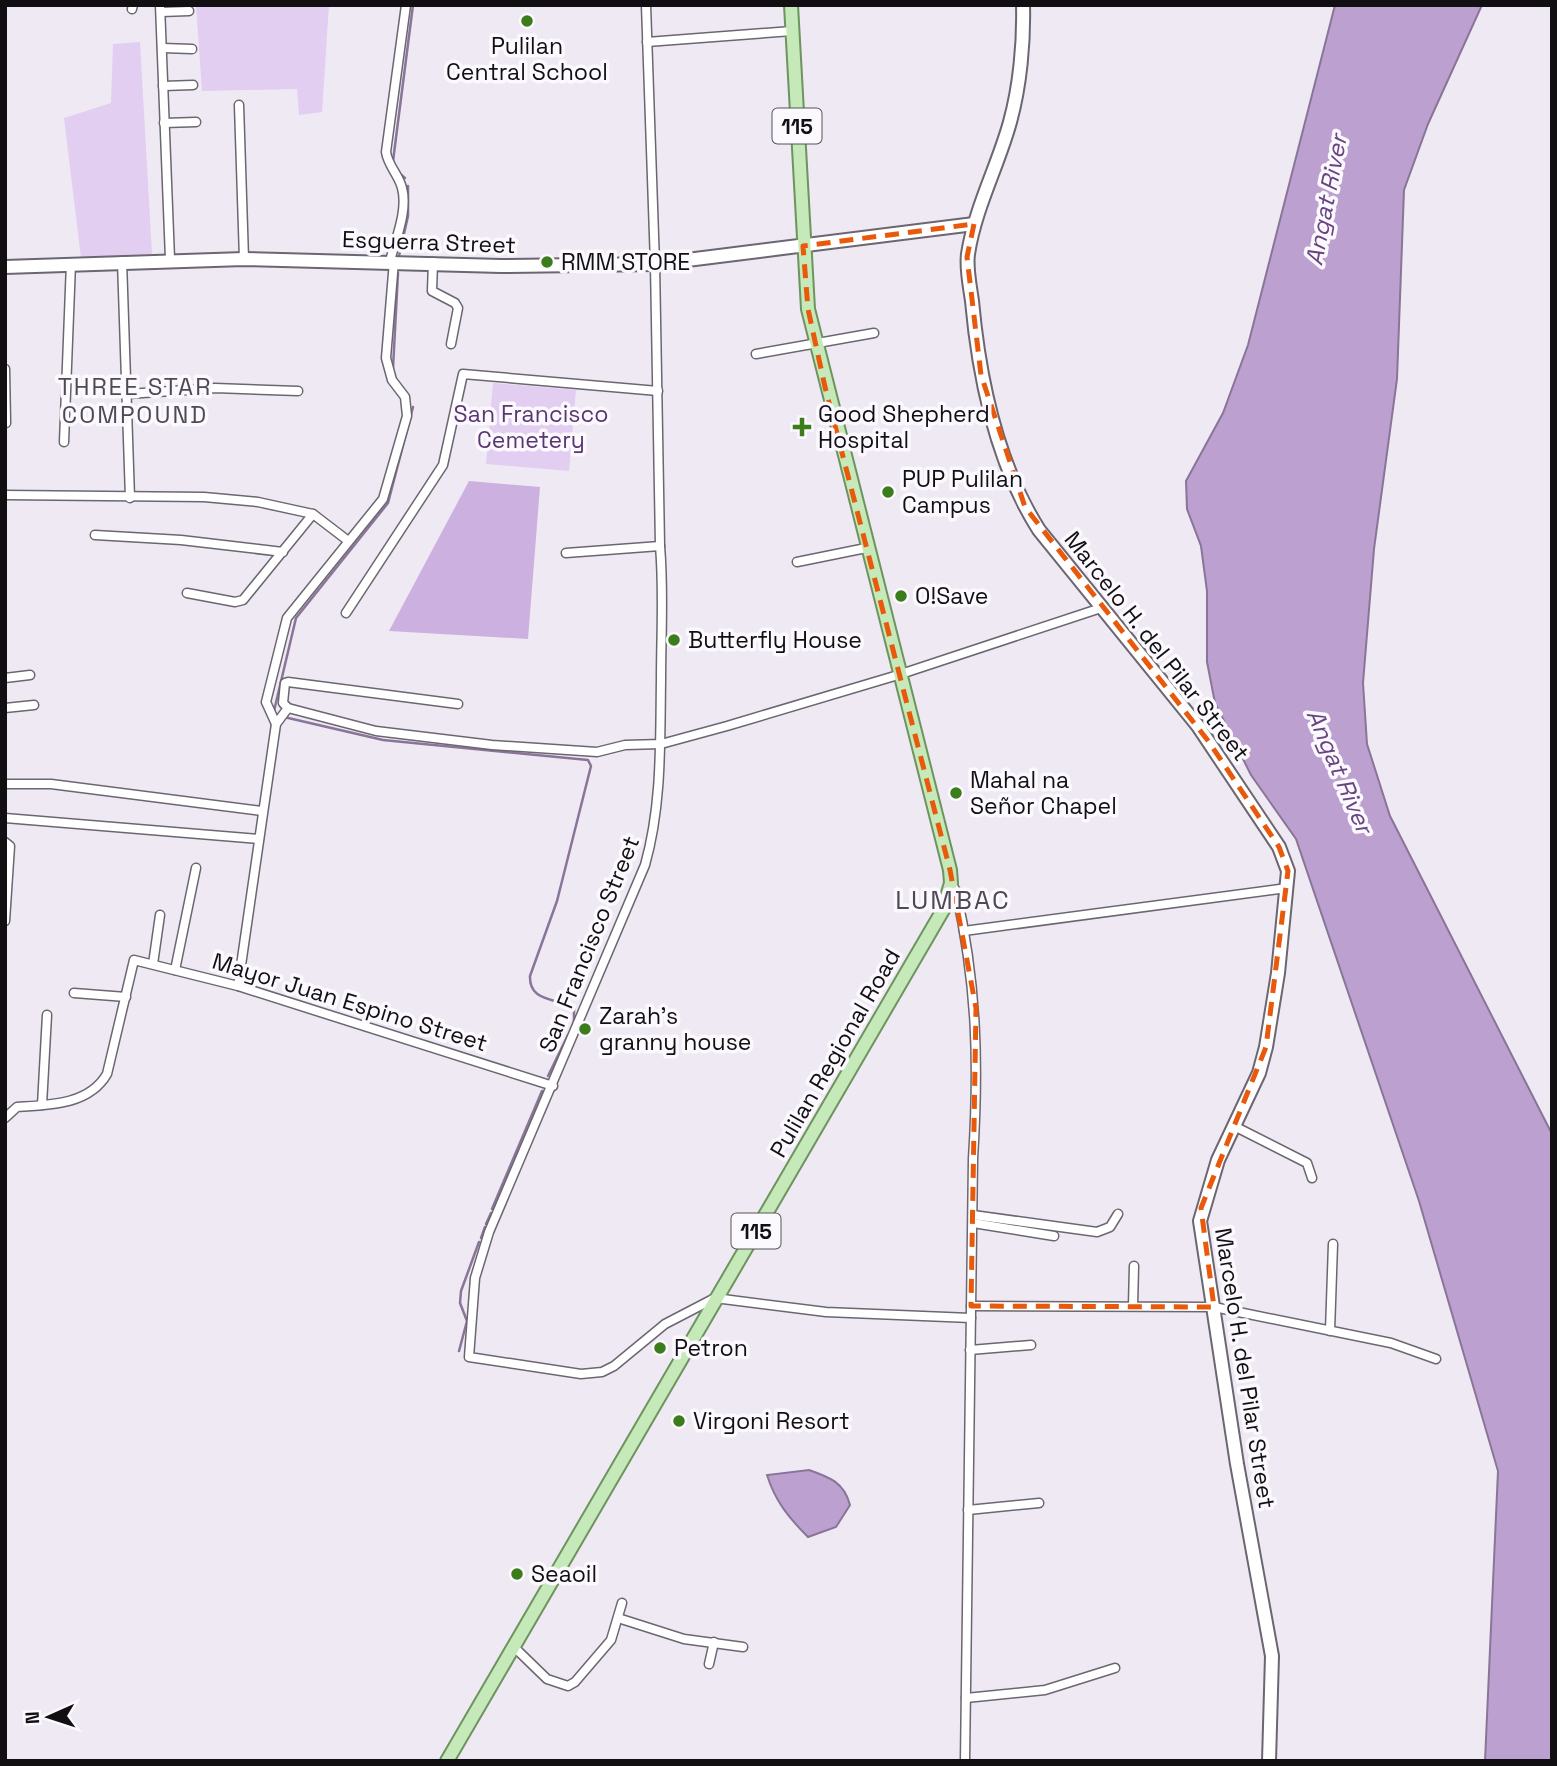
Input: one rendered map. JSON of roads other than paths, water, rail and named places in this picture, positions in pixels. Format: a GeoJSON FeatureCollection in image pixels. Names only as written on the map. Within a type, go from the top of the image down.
{"type":"FeatureCollection","features":[{"type":"Feature","properties":{"kind":"main road","name":"115"},"geometry":{"type":"LineString","coordinates":[[791,5],[808,309],[898,675],[950,870],[951,883]]}},
{"type":"Feature","properties":{"kind":"main road","name":"Pulilan Regional Road"},"geometry":{"type":"LineString","coordinates":[[447,1761],[943,910],[951,883]]}},
{"type":"Feature","properties":{"kind":"street"},"geometry":{"type":"LineString","coordinates":[[276,724],[266,702],[287,618],[385,494],[407,415],[405,397],[392,380],[386,358],[392,261],[403,194],[386,152],[406,5]]}},
{"type":"Feature","properties":{"kind":"street","name":"San Francisco Street"},"geometry":{"type":"LineString","coordinates":[[646,5],[663,586],[661,744],[655,829],[645,866],[489,1232],[475,1278],[469,1357],[581,1374],[602,1372],[614,1366],[665,1324],[715,1298]]}},
{"type":"Feature","properties":{"kind":"street","name":"Marcelo H. del Pilar Street"},"geometry":{"type":"LineString","coordinates":[[1023,5],[1023,31],[1011,120],[974,224],[967,257],[981,375],[1002,448],[1024,508],[1055,552],[1198,726],[1279,847],[1288,871],[1278,973],[1266,1047],[1259,1073],[1201,1208],[1201,1240],[1214,1307],[1237,1464],[1272,1656],[1269,1761]]}},
{"type":"Feature","properties":{"kind":"street"},"geometry":{"type":"LineString","coordinates":[[170,260],[160,8],[189,11]]}},
{"type":"Feature","properties":{"kind":"street"},"geometry":{"type":"LineString","coordinates":[[647,42],[792,31]]}},
{"type":"Feature","properties":{"kind":"street"},"geometry":{"type":"LineString","coordinates":[[162,48],[192,49]]}},
{"type":"Feature","properties":{"kind":"street"},"geometry":{"type":"LineString","coordinates":[[163,86],[193,85]]}},
{"type":"Feature","properties":{"kind":"street"},"geometry":{"type":"LineString","coordinates":[[239,105],[244,259]]}},
{"type":"Feature","properties":{"kind":"street"},"geometry":{"type":"LineString","coordinates":[[164,122],[196,122]]}},
{"type":"Feature","properties":{"kind":"street","name":"Esguerra Street"},"geometry":{"type":"LineString","coordinates":[[5,267],[244,259],[514,266],[655,264],[974,224]]}},
{"type":"Feature","properties":{"kind":"street"},"geometry":{"type":"LineString","coordinates":[[122,261],[130,498]]}},
{"type":"Feature","properties":{"kind":"street"},"geometry":{"type":"LineString","coordinates":[[433,262],[432,291],[455,303],[458,308],[451,344]]}},
{"type":"Feature","properties":{"kind":"street"},"geometry":{"type":"LineString","coordinates":[[64,442],[71,263]]}},
{"type":"Feature","properties":{"kind":"street"},"geometry":{"type":"LineString","coordinates":[[756,354],[874,333]]}},
{"type":"Feature","properties":{"kind":"street"},"geometry":{"type":"LineString","coordinates":[[5,369],[6,424]]}},
{"type":"Feature","properties":{"kind":"street"},"geometry":{"type":"LineString","coordinates":[[346,613],[443,465],[463,374],[658,391]]}},
{"type":"Feature","properties":{"kind":"street"},"geometry":{"type":"LineString","coordinates":[[128,394],[215,388],[298,391]]}},
{"type":"Feature","properties":{"kind":"street"},"geometry":{"type":"LineString","coordinates":[[5,495],[130,498],[204,496],[258,502],[313,514],[347,540]]}},
{"type":"Feature","properties":{"kind":"street"},"geometry":{"type":"LineString","coordinates":[[187,593],[242,601],[313,514]]}},
{"type":"Feature","properties":{"kind":"street"},"geometry":{"type":"LineString","coordinates":[[95,535],[181,540],[284,552]]}},
{"type":"Feature","properties":{"kind":"street"},"geometry":{"type":"LineString","coordinates":[[566,553],[660,547]]}},
{"type":"Feature","properties":{"kind":"street"},"geometry":{"type":"LineString","coordinates":[[797,562],[866,548]]}},
{"type":"Feature","properties":{"kind":"street"},"geometry":{"type":"LineString","coordinates":[[458,704],[288,682],[285,683],[283,699],[288,708],[376,731],[492,745],[597,752],[625,745],[661,744],[898,675],[1101,608]]}},
{"type":"Feature","properties":{"kind":"street"},"geometry":{"type":"LineString","coordinates":[[5,678],[30,675]]}},
{"type":"Feature","properties":{"kind":"street"},"geometry":{"type":"LineString","coordinates":[[5,708],[34,705]]}},
{"type":"Feature","properties":{"kind":"street"},"geometry":{"type":"LineString","coordinates":[[238,986],[247,942],[262,811],[276,724],[288,708]]}},
{"type":"Feature","properties":{"kind":"street"},"geometry":{"type":"LineString","coordinates":[[5,784],[65,786],[262,811]]}},
{"type":"Feature","properties":{"kind":"street"},"geometry":{"type":"LineString","coordinates":[[5,818],[259,839]]}},
{"type":"Feature","properties":{"kind":"street"},"geometry":{"type":"LineString","coordinates":[[5,842],[10,846],[5,921]]}},
{"type":"Feature","properties":{"kind":"street"},"geometry":{"type":"LineString","coordinates":[[175,970],[196,868]]}},
{"type":"Feature","properties":{"kind":"street"},"geometry":{"type":"LineString","coordinates":[[951,883],[956,891],[976,1007],[978,1085],[970,1350],[965,1761]]}},
{"type":"Feature","properties":{"kind":"street"},"geometry":{"type":"LineString","coordinates":[[964,932],[1287,888]]}},
{"type":"Feature","properties":{"kind":"street"},"geometry":{"type":"LineString","coordinates":[[153,964],[160,915]]}},
{"type":"Feature","properties":{"kind":"street","name":"Mayor Juan Espino Street"},"geometry":{"type":"LineString","coordinates":[[126,997],[134,960],[238,986],[553,1086]]}},
{"type":"Feature","properties":{"kind":"street"},"geometry":{"type":"LineString","coordinates":[[5,1118],[17,1107],[73,1099],[101,1085],[107,1074],[126,997],[74,993]]}},
{"type":"Feature","properties":{"kind":"street"},"geometry":{"type":"LineString","coordinates":[[42,1105],[47,1015]]}},
{"type":"Feature","properties":{"kind":"street"},"geometry":{"type":"LineString","coordinates":[[1234,1126],[1307,1163],[1312,1178]]}},
{"type":"Feature","properties":{"kind":"street"},"geometry":{"type":"LineString","coordinates":[[973,1219],[1097,1232],[1110,1227],[1118,1214]]}},
{"type":"Feature","properties":{"kind":"street"},"geometry":{"type":"LineString","coordinates":[[973,1219],[1054,1236]]}},
{"type":"Feature","properties":{"kind":"street"},"geometry":{"type":"LineString","coordinates":[[1330,1331],[1333,1244]]}},
{"type":"Feature","properties":{"kind":"street"},"geometry":{"type":"LineString","coordinates":[[1133,1306],[1134,1266]]}},
{"type":"Feature","properties":{"kind":"street"},"geometry":{"type":"LineString","coordinates":[[715,1298],[826,1312],[971,1318]]}},
{"type":"Feature","properties":{"kind":"street"},"geometry":{"type":"LineString","coordinates":[[971,1306],[1214,1307],[1391,1343],[1436,1359]]}},
{"type":"Feature","properties":{"kind":"street"},"geometry":{"type":"LineString","coordinates":[[970,1350],[1031,1345]]}},
{"type":"Feature","properties":{"kind":"street"},"geometry":{"type":"LineString","coordinates":[[968,1510],[1039,1503]]}},
{"type":"Feature","properties":{"kind":"street"},"geometry":{"type":"LineString","coordinates":[[513,1646],[547,1679],[568,1686],[607,1647],[622,1603]]}},
{"type":"Feature","properties":{"kind":"street"},"geometry":{"type":"LineString","coordinates":[[618,1618],[670,1635],[743,1647]]}},
{"type":"Feature","properties":{"kind":"street"},"geometry":{"type":"LineString","coordinates":[[709,1664],[714,1642]]}},
{"type":"Feature","properties":{"kind":"street"},"geometry":{"type":"LineString","coordinates":[[966,1698],[1045,1690],[1115,1668]]}},
{"type":"Feature","properties":{"kind":"water","name":"Angat River"},"geometry":{"type":"Polygon","coordinates":[[[1335,5],[1482,5],[1428,124],[1404,190],[1397,379],[1374,549],[1363,683],[1367,744],[1390,816],[1552,1134],[1552,1761],[1485,1761],[1498,1471],[1419,1201],[1296,839],[1251,775],[1215,703],[1207,662],[1207,591],[1201,546],[1187,509],[1186,481],[1223,413],[1248,345],[1335,5]]]}},
{"type":"Feature","properties":{"kind":"water"},"geometry":{"type":"Polygon","coordinates":[[[809,1470],[840,1486],[850,1505],[836,1527],[808,1537],[783,1509],[767,1475],[809,1470]]]}},
{"type":"Feature","properties":{"kind":"waterway"},"geometry":{"type":"LineString","coordinates":[[393,161],[413,5]]}},
{"type":"Feature","properties":{"kind":"waterway"},"geometry":{"type":"LineString","coordinates":[[399,173],[405,178]]}},
{"type":"Feature","properties":{"kind":"waterway"},"geometry":{"type":"LineString","coordinates":[[399,256],[408,216],[408,186]]}},
{"type":"Feature","properties":{"kind":"waterway"},"geometry":{"type":"LineString","coordinates":[[393,368],[398,273]]}},
{"type":"Feature","properties":{"kind":"waterway"},"geometry":{"type":"LineString","coordinates":[[274,711],[296,618],[388,503],[413,407]]}},
{"type":"Feature","properties":{"kind":"waterway"},"geometry":{"type":"LineString","coordinates":[[284,717],[383,740],[588,760],[591,766],[557,901],[530,976],[531,985],[539,995],[574,1009],[574,1023]]}},
{"type":"Feature","properties":{"kind":"waterway"},"geometry":{"type":"LineString","coordinates":[[548,1076],[568,1035]]}},
{"type":"Feature","properties":{"kind":"waterway"},"geometry":{"type":"LineString","coordinates":[[492,1209],[542,1091]]}},
{"type":"Feature","properties":{"kind":"waterway"},"geometry":{"type":"LineString","coordinates":[[486,1224],[491,1213]]}},
{"type":"Feature","properties":{"kind":"waterway"},"geometry":{"type":"LineString","coordinates":[[481,1238],[485,1227]]}},
{"type":"Feature","properties":{"kind":"waterway"},"geometry":{"type":"LineString","coordinates":[[459,1351],[467,1321],[460,1303],[461,1291],[479,1242]]}},
{"type":"Feature","properties":{"kind":"place","name":"Pulilan Central School"},"geometry":{"type":"Point","coordinates":[527,21]}},
{"type":"Feature","properties":{"kind":"place","name":"RMM STORE"},"geometry":{"type":"Point","coordinates":[547,262]}},
{"type":"Feature","properties":{"kind":"place","name":"Good Shepherd Hospital"},"geometry":{"type":"Point","coordinates":[802,427]}},
{"type":"Feature","properties":{"kind":"place","name":"PUP Pulilan Campus"},"geometry":{"type":"Point","coordinates":[888,492]}},
{"type":"Feature","properties":{"kind":"place","name":"O!Save"},"geometry":{"type":"Point","coordinates":[901,596]}},
{"type":"Feature","properties":{"kind":"place","name":"Butterfly House"},"geometry":{"type":"Point","coordinates":[674,640]}},
{"type":"Feature","properties":{"kind":"place","name":"Mahal na Señor Chapel"},"geometry":{"type":"Point","coordinates":[956,793]}},
{"type":"Feature","properties":{"kind":"place","name":"Zarah's granny house"},"geometry":{"type":"Point","coordinates":[585,1029]}},
{"type":"Feature","properties":{"kind":"place","name":"Petron"},"geometry":{"type":"Point","coordinates":[660,1348]}},
{"type":"Feature","properties":{"kind":"place","name":"Virgoni Resort"},"geometry":{"type":"Point","coordinates":[679,1421]}},
{"type":"Feature","properties":{"kind":"place","name":"Seaoil"},"geometry":{"type":"Point","coordinates":[517,1574]}},
{"type":"Feature","properties":{"kind":"district","name":"THREE STAR COMPOUND"},"geometry":{"type":"Point","coordinates":[135,400]}},
{"type":"Feature","properties":{"kind":"district","name":"LUMBAC"},"geometry":{"type":"Point","coordinates":[953,900]}},
{"type":"Feature","properties":{"kind":"park label","name":"San Francisco Cemetery"},"geometry":{"type":"Point","coordinates":[531,427]}}]}
